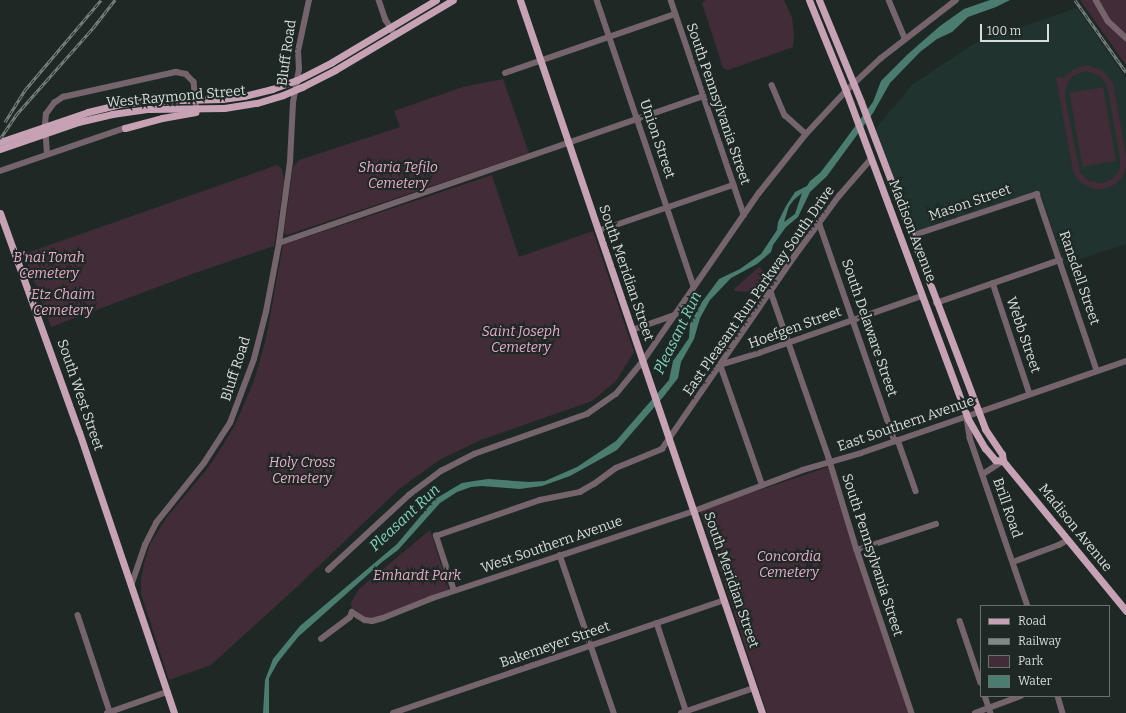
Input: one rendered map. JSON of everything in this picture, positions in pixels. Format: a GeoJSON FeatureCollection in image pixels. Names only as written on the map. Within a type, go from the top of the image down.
{"type":"FeatureCollection","features":[{"type":"Feature","properties":{"kind":"main road","name":"West Raymond Street"},"geometry":{"type":"LineString","coordinates":[[0,149],[100,109],[135,101],[197,100],[244,96],[272,89],[296,80],[436,0]]}},
{"type":"Feature","properties":{"kind":"main road","name":"West Raymond Street"},"geometry":{"type":"LineString","coordinates":[[0,142],[65,123],[125,111],[215,109],[257,103],[295,91],[335,70],[453,0]]}},
{"type":"Feature","properties":{"kind":"main road","name":"South Meridian Street"},"geometry":{"type":"LineString","coordinates":[[520,0],[762,713]]}},
{"type":"Feature","properties":{"kind":"main road","name":"Madison Avenue"},"geometry":{"type":"LineString","coordinates":[[809,0],[846,91],[967,416],[975,434],[985,448],[995,460],[1003,462]]}},
{"type":"Feature","properties":{"kind":"main road","name":"Madison Avenue"},"geometry":{"type":"LineString","coordinates":[[819,0],[861,102],[977,412],[985,429],[1002,454],[1003,462],[1126,611]]}},
{"type":"Feature","properties":{"kind":"main road"},"geometry":{"type":"LineString","coordinates":[[125,128],[162,118],[215,109]]}},
{"type":"Feature","properties":{"kind":"main road","name":"South West Street"},"geometry":{"type":"LineString","coordinates":[[0,213],[53,357],[131,586]]}},
{"type":"Feature","properties":{"kind":"main road"},"geometry":{"type":"LineString","coordinates":[[131,586],[174,713]]}},
{"type":"Feature","properties":{"kind":"street","name":"Bluff Road"},"geometry":{"type":"LineString","coordinates":[[131,586],[145,545],[154,527],[211,454],[224,434],[239,403],[256,353],[266,312],[278,243],[290,162],[300,35],[309,0]]}},
{"type":"Feature","properties":{"kind":"street"},"geometry":{"type":"LineString","coordinates":[[379,0],[390,27],[395,35]]}},
{"type":"Feature","properties":{"kind":"street","name":"Union Street"},"geometry":{"type":"LineString","coordinates":[[597,0],[694,286]]}},
{"type":"Feature","properties":{"kind":"street","name":"South Pennsylvania Street"},"geometry":{"type":"LineString","coordinates":[[671,0],[744,215]]}},
{"type":"Feature","properties":{"kind":"street"},"geometry":{"type":"LineString","coordinates":[[889,0],[905,38]]}},
{"type":"Feature","properties":{"kind":"street"},"geometry":{"type":"LineString","coordinates":[[328,570],[412,492],[441,471],[474,454],[579,418],[607,403],[624,387],[643,362],[694,286],[774,173],[806,134],[853,84],[905,38],[956,0]]}},
{"type":"Feature","properties":{"kind":"street"},"geometry":{"type":"LineString","coordinates":[[1096,0],[1108,21],[1126,38]]}},
{"type":"Feature","properties":{"kind":"street"},"geometry":{"type":"LineString","coordinates":[[504,73],[675,14]]}},
{"type":"Feature","properties":{"kind":"street"},"geometry":{"type":"LineString","coordinates":[[47,154],[45,125],[46,114],[54,103],[63,97],[174,72],[186,74],[193,80],[196,86],[197,109]]}},
{"type":"Feature","properties":{"kind":"street"},"geometry":{"type":"LineString","coordinates":[[772,85],[785,115],[806,134]]}},
{"type":"Feature","properties":{"kind":"street"},"geometry":{"type":"LineString","coordinates":[[278,243],[703,96]]}},
{"type":"Feature","properties":{"kind":"street"},"geometry":{"type":"LineString","coordinates":[[0,171],[125,128]]}},
{"type":"Feature","properties":{"kind":"street","name":"East Pleasant Run Parkway South Drive"},"geometry":{"type":"LineString","coordinates":[[454,591],[436,536],[536,501],[580,492],[616,468],[658,452],[669,439],[819,222],[871,159]]}},
{"type":"Feature","properties":{"kind":"street"},"geometry":{"type":"LineString","coordinates":[[598,231],[733,185]]}},
{"type":"Feature","properties":{"kind":"street","name":"Mason Street"},"geometry":{"type":"LineString","coordinates":[[911,236],[1037,194]]}},
{"type":"Feature","properties":{"kind":"street","name":"Ransdell Street"},"geometry":{"type":"LineString","coordinates":[[1037,194],[1097,370]]}},
{"type":"Feature","properties":{"kind":"street","name":"South Delaware Street"},"geometry":{"type":"LineString","coordinates":[[819,222],[916,491]]}},
{"type":"Feature","properties":{"kind":"street"},"geometry":{"type":"LineString","coordinates":[[936,303],[1060,260]]}},
{"type":"Feature","properties":{"kind":"street","name":"Webb Street"},"geometry":{"type":"LineString","coordinates":[[993,283],[1030,394]]}},
{"type":"Feature","properties":{"kind":"street","name":"South Pennsylvania Street"},"geometry":{"type":"LineString","coordinates":[[771,292],[912,713]]}},
{"type":"Feature","properties":{"kind":"street","name":"Hoefgen Street"},"geometry":{"type":"LineString","coordinates":[[720,365],[789,343],[922,296]]}},
{"type":"Feature","properties":{"kind":"street"},"geometry":{"type":"LineString","coordinates":[[632,330],[675,315]]}},
{"type":"Feature","properties":{"kind":"street","name":"East Southern Avenue"},"geometry":{"type":"LineString","coordinates":[[694,511],[762,485],[897,441],[1126,360]]}},
{"type":"Feature","properties":{"kind":"street"},"geometry":{"type":"LineString","coordinates":[[720,365],[762,485]]}},
{"type":"Feature","properties":{"kind":"street","name":"Brill Road"},"geometry":{"type":"LineString","coordinates":[[967,416],[970,438],[1028,605]]}},
{"type":"Feature","properties":{"kind":"street"},"geometry":{"type":"LineString","coordinates":[[983,474],[1003,462]]}},
{"type":"Feature","properties":{"kind":"street","name":"West Southern Avenue"},"geometry":{"type":"LineString","coordinates":[[321,639],[350,617],[352,612],[365,620],[375,620],[454,591],[694,511]]}},
{"type":"Feature","properties":{"kind":"street"},"geometry":{"type":"LineString","coordinates":[[857,550],[936,524]]}},
{"type":"Feature","properties":{"kind":"street"},"geometry":{"type":"LineString","coordinates":[[1013,562],[1059,545],[1068,540]]}},
{"type":"Feature","properties":{"kind":"street"},"geometry":{"type":"LineString","coordinates":[[560,555],[614,713]]}},
{"type":"Feature","properties":{"kind":"street","name":"Bakemeyer Street"},"geometry":{"type":"LineString","coordinates":[[393,713],[724,600]]}},
{"type":"Feature","properties":{"kind":"street"},"geometry":{"type":"LineString","coordinates":[[78,615],[108,712],[167,692]]}},
{"type":"Feature","properties":{"kind":"street"},"geometry":{"type":"LineString","coordinates":[[960,621],[980,680]]}},
{"type":"Feature","properties":{"kind":"street"},"geometry":{"type":"LineString","coordinates":[[657,623],[685,712],[754,688]]}},
{"type":"Feature","properties":{"kind":"street"},"geometry":{"type":"LineString","coordinates":[[986,697],[990,711]]}},
{"type":"Feature","properties":{"kind":"street"},"geometry":{"type":"LineString","coordinates":[[975,713],[990,711],[1019,697]]}},
{"type":"Feature","properties":{"kind":"street"},"geometry":{"type":"LineString","coordinates":[[1058,697],[1063,713]]}},
{"type":"Feature","properties":{"kind":"shaded area"},"geometry":{"type":"Polygon","coordinates":[[[1077,8],[1126,78],[1126,244],[1064,264],[1040,191],[912,234],[876,128],[913,84],[975,43],[1077,8]]]}},
{"type":"Feature","properties":{"kind":"green space"},"geometry":{"type":"Polygon","coordinates":[[[706,0],[784,0],[792,18],[794,34],[793,47],[728,70],[723,68],[702,3],[706,0]]]}},
{"type":"Feature","properties":{"kind":"green space"},"geometry":{"type":"Polygon","coordinates":[[[1080,0],[1126,0],[1126,65],[1080,0]]]}},
{"type":"Feature","properties":{"kind":"green space"},"geometry":{"type":"Polygon","coordinates":[[[1086,65],[1102,70],[1113,83],[1126,155],[1126,167],[1122,177],[1116,184],[1104,189],[1095,189],[1083,184],[1073,171],[1056,78],[1062,77],[1063,79],[1074,69],[1086,65]],[[1086,71],[1076,74],[1071,78],[1066,87],[1065,97],[1080,172],[1089,181],[1103,183],[1112,179],[1117,174],[1120,168],[1120,158],[1107,85],[1099,75],[1086,71]]]}},
{"type":"Feature","properties":{"kind":"green space","name":"Sharia Tefilo Cemetery"},"geometry":{"type":"Polygon","coordinates":[[[503,79],[529,153],[287,235],[284,233],[293,167],[299,160],[400,127],[394,111],[463,87],[503,79]]]}},
{"type":"Feature","properties":{"kind":"green space"},"geometry":{"type":"Polygon","coordinates":[[[1103,87],[1116,161],[1083,167],[1070,93],[1103,87]]]}},
{"type":"Feature","properties":{"kind":"green space"},"geometry":{"type":"Polygon","coordinates":[[[277,165],[282,169],[284,181],[274,246],[195,273],[51,327],[24,254],[277,165]]]}},
{"type":"Feature","properties":{"kind":"green space","name":"Holy Cross Cemetery"},"geometry":{"type":"Polygon","coordinates":[[[492,175],[519,257],[593,231],[634,352],[616,381],[592,401],[481,440],[441,459],[399,489],[299,585],[211,665],[169,680],[141,594],[141,579],[144,564],[150,544],[167,517],[208,468],[235,425],[254,381],[266,339],[283,245],[492,175]]]}},
{"type":"Feature","properties":{"kind":"green space"},"geometry":{"type":"Polygon","coordinates":[[[759,267],[773,280],[762,296],[754,290],[747,292],[734,291],[734,289],[759,267]]]}},
{"type":"Feature","properties":{"kind":"green space","name":"Concordia Cemetery"},"geometry":{"type":"Polygon","coordinates":[[[828,467],[909,713],[767,713],[700,510],[828,467]]]}},
{"type":"Feature","properties":{"kind":"green space","name":"Emhardt Park"},"geometry":{"type":"Polygon","coordinates":[[[430,530],[450,592],[368,620],[358,615],[355,609],[352,609],[351,603],[359,589],[430,530]]]}},
{"type":"Feature","properties":{"kind":"water","name":"Pleasant Run"},"geometry":{"type":"Polygon","coordinates":[[[990,0],[1010,0],[996,7],[968,17],[952,32],[937,39],[920,52],[890,83],[873,113],[827,176],[810,192],[798,217],[786,227],[773,245],[771,252],[757,264],[731,278],[710,300],[700,318],[694,339],[681,362],[678,378],[617,450],[570,476],[542,486],[519,489],[482,486],[471,487],[457,492],[440,503],[398,550],[382,562],[298,637],[278,662],[269,678],[269,713],[263,713],[265,680],[273,659],[300,626],[397,544],[435,499],[462,483],[474,481],[488,479],[529,482],[545,481],[577,467],[616,441],[669,380],[673,361],[689,338],[690,324],[702,302],[719,279],[740,269],[761,254],[777,230],[778,222],[795,192],[807,186],[810,181],[820,173],[873,102],[881,81],[908,54],[940,26],[964,9],[990,0]],[[802,193],[790,203],[784,222],[795,214],[802,193]]]}},
{"type":"Feature","properties":{"kind":"waterway","name":"Pleasant Run"},"geometry":{"type":"LineString","coordinates":[[788,206],[794,198]]}},
{"type":"Feature","properties":{"kind":"railway"},"geometry":{"type":"LineString","coordinates":[[5,122],[25,90],[101,0]]}},
{"type":"Feature","properties":{"kind":"railway"},"geometry":{"type":"LineString","coordinates":[[0,139],[16,115],[93,28],[115,0]]}},
{"type":"Feature","properties":{"kind":"railway"},"geometry":{"type":"LineString","coordinates":[[1075,0],[1126,72]]}},
{"type":"Feature","properties":{"kind":"park label","name":"B'nai Torah Cemetery"},"geometry":{"type":"Point","coordinates":[49,266]}},
{"type":"Feature","properties":{"kind":"park label","name":"Etz Chaim Cemetery"},"geometry":{"type":"Point","coordinates":[63,304]}},
{"type":"Feature","properties":{"kind":"park label","name":"Saint Joseph Cemetery"},"geometry":{"type":"Point","coordinates":[521,340]}}]}
